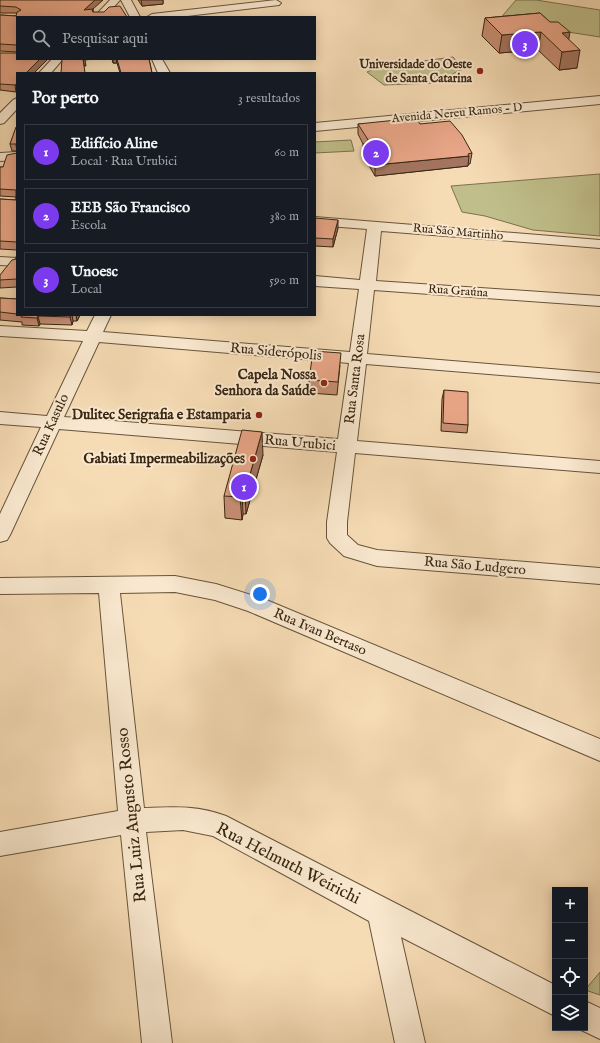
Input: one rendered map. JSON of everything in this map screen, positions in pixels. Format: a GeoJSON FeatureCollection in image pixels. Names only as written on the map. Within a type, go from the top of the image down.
{"type":"FeatureCollection","features":[{"type":"Feature","properties":{"kind":"street"},"geometry":{"type":"LineString","coordinates":[[100,16],[115,0]]}},
{"type":"Feature","properties":{"kind":"street"},"geometry":{"type":"LineString","coordinates":[[126,0],[134,16]]}},
{"type":"Feature","properties":{"kind":"street"},"geometry":{"type":"LineString","coordinates":[[204,0],[214,14]]}},
{"type":"Feature","properties":{"kind":"street"},"geometry":{"type":"LineString","coordinates":[[173,16],[214,14],[276,3]]}},
{"type":"Feature","properties":{"kind":"street"},"geometry":{"type":"LineString","coordinates":[[46,72],[57,60]]}},
{"type":"Feature","properties":{"kind":"street"},"geometry":{"type":"LineString","coordinates":[[158,60],[164,72]]}},
{"type":"Feature","properties":{"kind":"street"},"geometry":{"type":"LineString","coordinates":[[5,98],[16,96]]}},
{"type":"Feature","properties":{"kind":"street","name":"Avenida Nereu Ramos - D"},"geometry":{"type":"LineString","coordinates":[[316,120],[594,97]]}},
{"type":"Feature","properties":{"kind":"street"},"geometry":{"type":"LineString","coordinates":[[0,120],[16,103]]}},
{"type":"Feature","properties":{"kind":"street","name":"Avenida Nereu Ramos - D"},"geometry":{"type":"LineString","coordinates":[[316,127],[504,105]]}},
{"type":"Feature","properties":{"kind":"street"},"geometry":{"type":"LineString","coordinates":[[0,150],[16,148]]}},
{"type":"Feature","properties":{"kind":"street"},"geometry":{"type":"LineString","coordinates":[[0,157],[16,156]]}},
{"type":"Feature","properties":{"kind":"street","name":"Rua São Martinho"},"geometry":{"type":"LineString","coordinates":[[316,221],[600,244]]}},
{"type":"Feature","properties":{"kind":"street","name":"Rua Santa Rosa"},"geometry":{"type":"LineString","coordinates":[[351,551],[337,538],[337,522],[375,225]]}},
{"type":"Feature","properties":{"kind":"street"},"geometry":{"type":"LineString","coordinates":[[0,261],[16,262]]}},
{"type":"Feature","properties":{"kind":"street","name":"Rua Graúna"},"geometry":{"type":"LineString","coordinates":[[316,281],[600,301]]}},
{"type":"Feature","properties":{"kind":"street","name":"Rua Kasulo"},"geometry":{"type":"LineString","coordinates":[[0,535],[102,316]]}},
{"type":"Feature","properties":{"kind":"street","name":"Rua Siderópolis"},"geometry":{"type":"LineString","coordinates":[[0,331],[92,337],[600,378]]}},
{"type":"Feature","properties":{"kind":"street","name":"Rua Urubici"},"geometry":{"type":"LineString","coordinates":[[0,418],[600,467]]}},
{"type":"Feature","properties":{"kind":"street","name":"Rua São Ludgero"},"geometry":{"type":"LineString","coordinates":[[351,551],[377,558],[600,576]]}},
{"type":"Feature","properties":{"kind":"street","name":"Rua Ivan Bertaso"},"geometry":{"type":"LineString","coordinates":[[0,586],[109,586],[175,584],[216,592],[256,605],[600,750]]}},
{"type":"Feature","properties":{"kind":"street","name":"Rua Luiz Augusto Rosso"},"geometry":{"type":"LineString","coordinates":[[109,586],[132,821],[157,1043]]}},
{"type":"Feature","properties":{"kind":"street","name":"Rua Helmuth Weirichi"},"geometry":{"type":"LineString","coordinates":[[0,844],[132,821],[183,818],[217,825],[381,912],[552,999]]}},
{"type":"Feature","properties":{"kind":"street"},"geometry":{"type":"LineString","coordinates":[[381,912],[410,1043]]}},
{"type":"Feature","properties":{"kind":"street"},"geometry":{"type":"LineString","coordinates":[[588,1018],[600,1024]]}},
{"type":"Feature","properties":{"kind":"shaded area"},"geometry":{"type":"Polygon","coordinates":[[[516,0],[536,0],[600,10],[600,37],[498,21],[516,0]]]}},
{"type":"Feature","properties":{"kind":"shaded area"},"geometry":{"type":"Polygon","coordinates":[[[453,57],[463,69],[434,83],[384,85],[367,72],[378,67],[453,57]]]}},
{"type":"Feature","properties":{"kind":"shaded area"},"geometry":{"type":"Polygon","coordinates":[[[351,140],[354,151],[316,153],[316,142],[351,140]]]}},
{"type":"Feature","properties":{"kind":"shaded area"},"geometry":{"type":"Polygon","coordinates":[[[600,174],[600,236],[533,230],[485,216],[462,212],[451,186],[600,174]]]}},
{"type":"Feature","properties":{"kind":"shaded area"},"geometry":{"type":"Polygon","coordinates":[[[600,972],[600,995],[588,991],[588,986],[600,972]]]}},
{"type":"Feature","properties":{"kind":"building"},"geometry":{"type":"Polygon","coordinates":[[[0,0],[95,0],[84,10],[93,9],[93,12],[104,12],[109,7],[120,6],[126,16],[16,16],[17,12],[21,10],[16,7],[0,6],[0,0]]]}},
{"type":"Feature","properties":{"kind":"building"},"geometry":{"type":"Polygon","coordinates":[[[540,13],[550,22],[558,22],[570,32],[562,33],[580,50],[562,52],[541,32],[502,35],[485,18],[540,13]]]}},
{"type":"Feature","properties":{"kind":"building"},"geometry":{"type":"Polygon","coordinates":[[[0,15],[16,16],[16,45],[0,44],[0,15]]]}},
{"type":"Feature","properties":{"kind":"building"},"geometry":{"type":"Polygon","coordinates":[[[0,53],[16,53],[16,60],[39,60],[27,72],[16,72],[15,85],[0,84],[0,53]]]}},
{"type":"Feature","properties":{"kind":"building"},"geometry":{"type":"Polygon","coordinates":[[[62,60],[83,60],[85,72],[61,72],[62,60]]]}},
{"type":"Feature","properties":{"kind":"building"},"geometry":{"type":"Polygon","coordinates":[[[117,60],[149,60],[152,72],[121,72],[117,60]]]}},
{"type":"Feature","properties":{"kind":"building"},"geometry":{"type":"Polygon","coordinates":[[[416,118],[420,124],[450,121],[462,135],[472,153],[468,154],[469,156],[375,165],[363,144],[370,143],[358,124],[416,118]]]}},
{"type":"Feature","properties":{"kind":"building"},"geometry":{"type":"Polygon","coordinates":[[[16,127],[16,144],[10,144],[16,127]]]}},
{"type":"Feature","properties":{"kind":"building"},"geometry":{"type":"Polygon","coordinates":[[[16,153],[16,190],[0,189],[0,167],[3,167],[7,155],[16,153]]]}},
{"type":"Feature","properties":{"kind":"building"},"geometry":{"type":"Polygon","coordinates":[[[0,199],[16,200],[16,242],[0,241],[0,199]]]}},
{"type":"Feature","properties":{"kind":"building"},"geometry":{"type":"Polygon","coordinates":[[[316,218],[338,220],[333,239],[316,238],[316,218]]]}},
{"type":"Feature","properties":{"kind":"building"},"geometry":{"type":"Polygon","coordinates":[[[16,259],[16,279],[0,280],[0,275],[12,260],[16,259]]]}},
{"type":"Feature","properties":{"kind":"building"},"geometry":{"type":"Polygon","coordinates":[[[0,298],[16,299],[16,314],[0,312],[0,298]]]}},
{"type":"Feature","properties":{"kind":"building"},"geometry":{"type":"Polygon","coordinates":[[[22,316],[38,316],[37,318],[22,316]]]}},
{"type":"Feature","properties":{"kind":"building"},"geometry":{"type":"Polygon","coordinates":[[[38,316],[70,316],[70,317],[38,316]]]}},
{"type":"Feature","properties":{"kind":"building"},"geometry":{"type":"Polygon","coordinates":[[[313,351],[341,353],[338,382],[309,380],[313,351]]]}},
{"type":"Feature","properties":{"kind":"building"},"geometry":{"type":"Polygon","coordinates":[[[444,390],[468,392],[468,425],[443,423],[444,390]]]}},
{"type":"Feature","properties":{"kind":"building"},"geometry":{"type":"Polygon","coordinates":[[[242,430],[262,432],[245,492],[242,491],[240,497],[224,496],[242,430]]]}},
{"type":"Feature","properties":{"kind":"place","name":"Unoesc"},"geometry":{"type":"Point","coordinates":[525,44]}},
{"type":"Feature","properties":{"kind":"place","name":"Universidade do Oeste de Santa Catarina"},"geometry":{"type":"Point","coordinates":[480,71]}},
{"type":"Feature","properties":{"kind":"place","name":"EEB São Francisco"},"geometry":{"type":"Point","coordinates":[376,153]}},
{"type":"Feature","properties":{"kind":"place","name":"Capela Nossa Senhora da Saúde"},"geometry":{"type":"Point","coordinates":[324,383]}},
{"type":"Feature","properties":{"kind":"place","name":"Dulitec Serigrafia e Estamparia"},"geometry":{"type":"Point","coordinates":[259,415]}},
{"type":"Feature","properties":{"kind":"place","name":"Gabiati Impermeabilizações"},"geometry":{"type":"Point","coordinates":[253,459]}},
{"type":"Feature","properties":{"kind":"place","name":"Edifício Aline"},"geometry":{"type":"Point","coordinates":[244,487]}}]}
